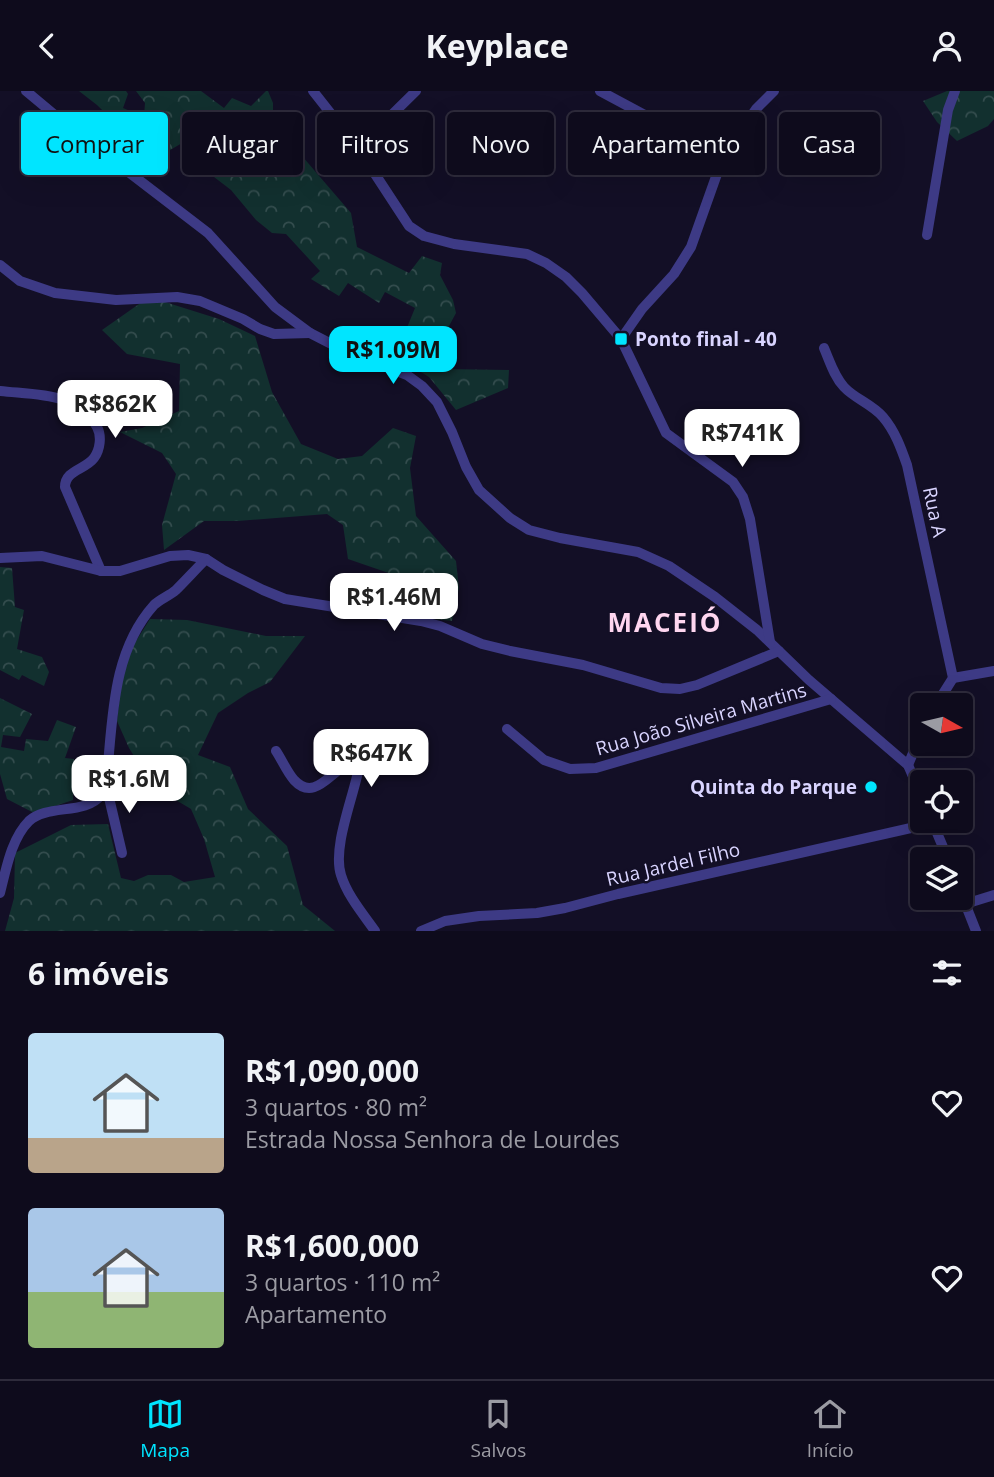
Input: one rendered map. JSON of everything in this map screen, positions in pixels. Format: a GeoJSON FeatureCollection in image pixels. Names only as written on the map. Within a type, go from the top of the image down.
{"type":"FeatureCollection","features":[{"type":"Feature","properties":{"kind":"street"},"geometry":{"type":"LineString","coordinates":[[26,91],[208,233],[275,307],[310,333],[345,351],[407,375],[422,386],[437,402],[479,490],[510,518],[530,530],[638,552],[669,566],[715,597],[770,642],[908,765],[910,770]]}},
{"type":"Feature","properties":{"kind":"street"},"geometry":{"type":"LineString","coordinates":[[313,91],[330,112]]}},
{"type":"Feature","properties":{"kind":"street"},"geometry":{"type":"LineString","coordinates":[[395,112],[416,91]]}},
{"type":"Feature","properties":{"kind":"street"},"geometry":{"type":"LineString","coordinates":[[600,91],[640,112]]}},
{"type":"Feature","properties":{"kind":"street"},"geometry":{"type":"LineString","coordinates":[[754,112],[774,91]]}},
{"type":"Feature","properties":{"kind":"street"},"geometry":{"type":"LineString","coordinates":[[927,235],[948,110],[955,91]]}},
{"type":"Feature","properties":{"kind":"street"},"geometry":{"type":"LineString","coordinates":[[376,175],[409,226],[424,236],[454,244],[527,254],[546,263],[582,293],[621,339],[666,433],[733,482],[743,497],[750,519],[770,642]]}},
{"type":"Feature","properties":{"kind":"street"},"geometry":{"type":"LineString","coordinates":[[621,339],[642,309],[674,274],[691,247],[716,175]]}},
{"type":"Feature","properties":{"kind":"street"},"geometry":{"type":"LineString","coordinates":[[0,265],[20,281],[55,293],[116,300],[177,297],[200,302],[274,334],[310,333]]}},
{"type":"Feature","properties":{"kind":"street","name":"Rua A"},"geometry":{"type":"LineString","coordinates":[[824,348],[836,376],[846,389],[876,411],[897,436],[907,465],[953,678]]}},
{"type":"Feature","properties":{"kind":"street"},"geometry":{"type":"LineString","coordinates":[[0,391],[41,394],[82,407],[100,431],[95,457],[68,476],[65,487],[102,571]]}},
{"type":"Feature","properties":{"kind":"street"},"geometry":{"type":"LineString","coordinates":[[0,558],[42,556],[102,571],[120,571],[170,556],[187,555],[206,559],[223,570],[285,599],[421,621],[510,652],[583,665],[661,688],[680,689],[697,685],[779,651]]}},
{"type":"Feature","properties":{"kind":"street"},"geometry":{"type":"LineString","coordinates":[[122,853],[106,785],[115,695],[125,652],[138,625],[156,603],[176,590],[206,559]]}},
{"type":"Feature","properties":{"kind":"street"},"geometry":{"type":"LineString","coordinates":[[944,693],[953,678],[994,671]]}},
{"type":"Feature","properties":{"kind":"street","name":"Rua João Silveira Martins"},"geometry":{"type":"LineString","coordinates":[[507,729],[544,760],[570,769],[596,768],[831,699]]}},
{"type":"Feature","properties":{"kind":"street"},"geometry":{"type":"LineString","coordinates":[[276,751],[293,779],[306,787],[318,786],[348,763],[357,763],[359,767],[338,861],[346,888],[375,931]]}},
{"type":"Feature","properties":{"kind":"street"},"geometry":{"type":"LineString","coordinates":[[908,765],[912,756]]}},
{"type":"Feature","properties":{"kind":"street"},"geometry":{"type":"LineString","coordinates":[[0,893],[11,853],[29,822],[38,815],[94,801],[106,785]]}},
{"type":"Feature","properties":{"kind":"street","name":"Rua Jardel Filho"},"geometry":{"type":"LineString","coordinates":[[421,931],[445,921],[565,908],[910,827]]}},
{"type":"Feature","properties":{"kind":"street"},"geometry":{"type":"LineString","coordinates":[[973,902],[994,895]]}},
{"type":"Feature","properties":{"kind":"street"},"geometry":{"type":"LineString","coordinates":[[967,910],[976,931]]}},
{"type":"Feature","properties":{"kind":"green space"},"geometry":{"type":"Polygon","coordinates":[[[79,91],[126,91],[128,94],[123,108],[132,112],[104,112],[79,91]]]}},
{"type":"Feature","properties":{"kind":"green space"},"geometry":{"type":"Polygon","coordinates":[[[136,91],[201,91],[224,108],[232,98],[251,106],[268,91],[273,112],[182,112],[182,143],[168,151],[168,112],[144,112],[145,103],[136,91]]]}},
{"type":"Feature","properties":{"kind":"green space"},"geometry":{"type":"Polygon","coordinates":[[[947,91],[994,91],[994,119],[988,126],[957,141],[937,122],[923,101],[947,91]]]}},
{"type":"Feature","properties":{"kind":"green space"},"geometry":{"type":"Polygon","coordinates":[[[303,157],[351,213],[357,247],[409,273],[422,256],[442,263],[440,275],[453,300],[456,313],[449,326],[451,344],[435,354],[441,369],[509,370],[508,388],[456,410],[429,377],[408,364],[420,341],[406,330],[415,308],[385,292],[379,303],[348,283],[339,296],[311,279],[320,271],[286,234],[272,233],[256,220],[231,190],[211,175],[303,175],[303,157]]]}},
{"type":"Feature","properties":{"kind":"green space"},"geometry":{"type":"Polygon","coordinates":[[[149,297],[219,319],[255,336],[272,392],[301,444],[338,459],[362,456],[393,428],[416,436],[410,468],[416,516],[456,561],[459,588],[452,621],[414,617],[412,595],[406,579],[348,559],[343,525],[327,514],[204,521],[164,550],[162,525],[176,474],[162,453],[120,432],[142,428],[179,411],[180,364],[127,354],[102,330],[149,297]]]}},
{"type":"Feature","properties":{"kind":"green space"},"geometry":{"type":"Polygon","coordinates":[[[0,567],[12,568],[15,607],[24,610],[17,649],[42,657],[49,672],[44,686],[22,675],[19,680],[0,670],[0,567]]]}},
{"type":"Feature","properties":{"kind":"green space"},"geometry":{"type":"Polygon","coordinates":[[[150,619],[187,620],[266,636],[305,636],[270,682],[218,713],[198,755],[230,767],[248,809],[287,846],[303,905],[335,931],[5,931],[14,898],[15,853],[71,825],[108,824],[121,878],[134,881],[148,875],[171,875],[184,882],[215,877],[204,839],[191,809],[164,793],[149,780],[129,748],[117,721],[124,660],[150,619]]]}},
{"type":"Feature","properties":{"kind":"green space"},"geometry":{"type":"Polygon","coordinates":[[[0,698],[32,714],[20,737],[3,735],[1,747],[24,751],[26,739],[48,741],[57,720],[76,727],[65,758],[74,759],[73,800],[34,813],[7,799],[0,774],[0,698]]]}},
{"type":"Feature","properties":{"kind":"place","name":"Ponto final - 40"},"geometry":{"type":"Point","coordinates":[621,339]}},
{"type":"Feature","properties":{"kind":"place","name":"Quinta do Parque"},"geometry":{"type":"Point","coordinates":[871,787]}},
{"type":"Feature","properties":{"kind":"district","name":"MACEIÓ"},"geometry":{"type":"Point","coordinates":[665,623]}}]}
